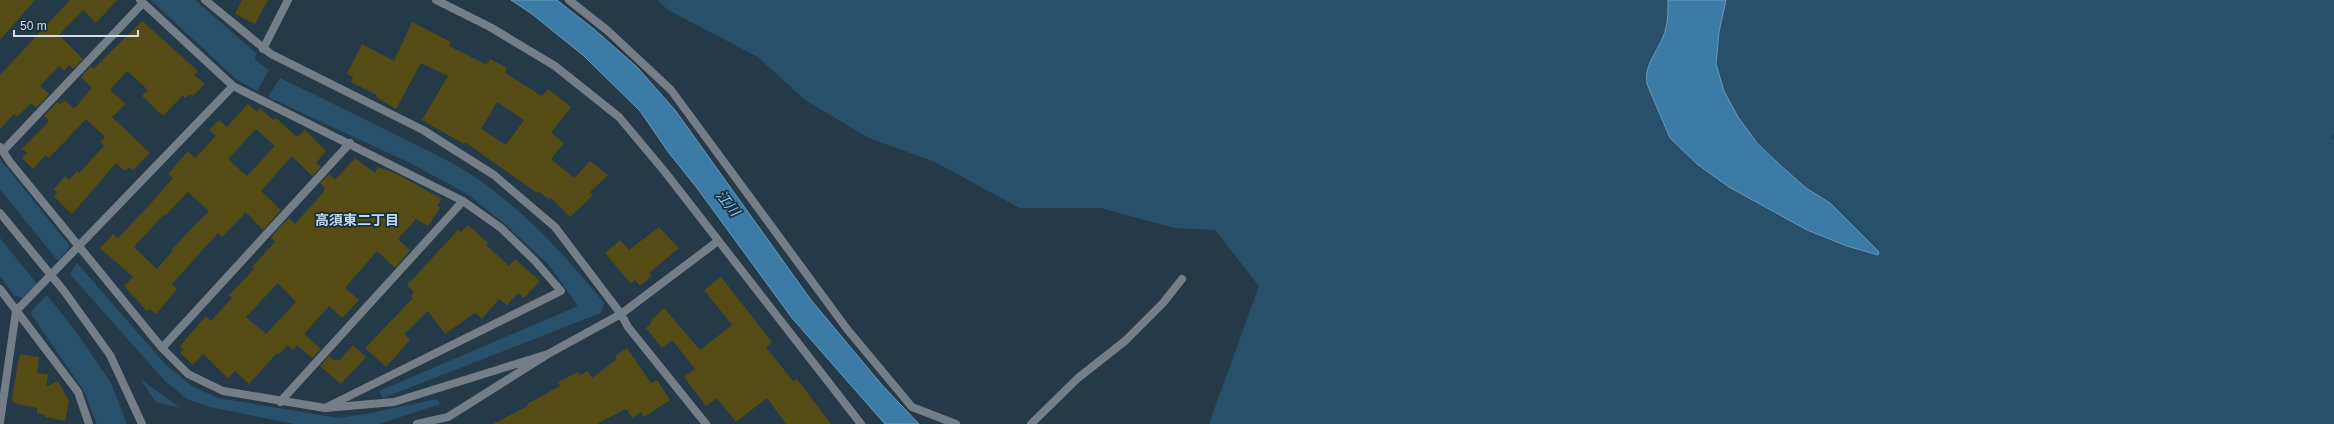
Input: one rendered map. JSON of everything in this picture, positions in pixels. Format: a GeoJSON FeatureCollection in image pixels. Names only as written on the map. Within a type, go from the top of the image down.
{"type":"FeatureCollection","features":[{"type":"Feature","properties":{"kind":"street"},"geometry":{"type":"LineString","coordinates":[[206,0],[263,49],[423,130],[494,175],[554,227],[621,314],[628,327],[706,424]]}},
{"type":"Feature","properties":{"kind":"street"},"geometry":{"type":"LineString","coordinates":[[263,49],[288,0]]}},
{"type":"Feature","properties":{"kind":"street"},"geometry":{"type":"LineString","coordinates":[[436,0],[490,27],[555,66],[619,117],[861,424]]}},
{"type":"Feature","properties":{"kind":"street"},"geometry":{"type":"LineString","coordinates":[[569,0],[608,30],[671,90],[847,329],[912,407],[956,424]]}},
{"type":"Feature","properties":{"kind":"street"},"geometry":{"type":"LineString","coordinates":[[325,408],[561,291],[535,261],[501,228],[463,201],[350,143],[233,86],[141,1],[1,149],[76,250],[162,348],[188,374],[223,391],[280,402],[325,408],[394,402],[548,354]]}},
{"type":"Feature","properties":{"kind":"street"},"geometry":{"type":"LineString","coordinates":[[0,422],[16,311],[233,86]]}},
{"type":"Feature","properties":{"kind":"street"},"geometry":{"type":"LineString","coordinates":[[162,348],[350,143]]}},
{"type":"Feature","properties":{"kind":"street"},"geometry":{"type":"LineString","coordinates":[[280,402],[463,201]]}},
{"type":"Feature","properties":{"kind":"street"},"geometry":{"type":"LineString","coordinates":[[0,213],[64,291],[110,355],[142,424]]}},
{"type":"Feature","properties":{"kind":"street"},"geometry":{"type":"LineString","coordinates":[[417,424],[448,417],[548,354],[621,314],[718,241]]}},
{"type":"Feature","properties":{"kind":"street"},"geometry":{"type":"LineString","coordinates":[[1032,424],[1078,378],[1125,341],[1163,303],[1182,279]]}},
{"type":"Feature","properties":{"kind":"street"},"geometry":{"type":"LineString","coordinates":[[0,289],[78,392],[89,424]]}},
{"type":"Feature","properties":{"kind":"shaded area"},"geometry":{"type":"Polygon","coordinates":[[[151,0],[195,0],[256,53],[255,60],[269,70],[257,91],[236,79],[151,0]]]}},
{"type":"Feature","properties":{"kind":"shaded area"},"geometry":{"type":"Polygon","coordinates":[[[657,0],[2334,0],[2334,133],[2332,138],[2334,140],[2334,424],[1209,424],[1259,286],[1215,230],[1174,228],[1101,208],[1020,208],[935,162],[869,138],[805,100],[758,57],[668,10],[657,0]]]}},
{"type":"Feature","properties":{"kind":"shaded area"},"geometry":{"type":"Polygon","coordinates":[[[280,78],[444,158],[472,175],[509,203],[559,251],[604,303],[601,313],[383,398],[379,391],[578,306],[548,264],[506,225],[469,195],[412,164],[268,97],[280,78]]]}},
{"type":"Feature","properties":{"kind":"shaded area"},"geometry":{"type":"Polygon","coordinates":[[[0,159],[69,245],[68,249],[58,261],[0,189],[0,159]]]}},
{"type":"Feature","properties":{"kind":"shaded area"},"geometry":{"type":"Polygon","coordinates":[[[0,238],[37,284],[22,298],[14,295],[0,276],[0,238]]]}},
{"type":"Feature","properties":{"kind":"shaded area"},"geometry":{"type":"Polygon","coordinates":[[[77,263],[165,364],[192,386],[218,398],[339,418],[437,399],[440,404],[379,424],[294,424],[210,407],[187,399],[165,381],[70,274],[77,263]]]}},
{"type":"Feature","properties":{"kind":"shaded area"},"geometry":{"type":"Polygon","coordinates":[[[47,295],[77,333],[111,383],[127,424],[97,424],[84,391],[31,314],[33,309],[47,295]]]}},
{"type":"Feature","properties":{"kind":"shaded area"},"geometry":{"type":"Polygon","coordinates":[[[140,379],[181,408],[156,402],[140,379]]]}},
{"type":"Feature","properties":{"kind":"water","name":"江川"},"geometry":{"type":"Polygon","coordinates":[[[511,0],[557,0],[595,30],[637,67],[675,110],[811,300],[882,385],[919,424],[885,424],[792,318],[697,188],[669,153],[640,111],[584,56],[532,14],[511,0]]]}},
{"type":"Feature","properties":{"kind":"water"},"geometry":{"type":"Polygon","coordinates":[[[1668,0],[1726,0],[1719,32],[1716,64],[1724,91],[1738,117],[1757,143],[1806,188],[1830,203],[1879,252],[1878,255],[1847,246],[1807,230],[1729,187],[1697,164],[1670,138],[1647,84],[1647,71],[1649,65],[1666,28],[1668,0]]]}},
{"type":"Feature","properties":{"kind":"building"},"geometry":{"type":"Polygon","coordinates":[[[0,0],[35,0],[0,40],[0,0]]]}},
{"type":"Feature","properties":{"kind":"building"},"geometry":{"type":"Polygon","coordinates":[[[70,0],[117,0],[96,23],[83,10],[59,35],[83,59],[73,69],[69,65],[64,71],[59,66],[40,86],[49,94],[36,108],[31,103],[17,117],[14,114],[0,129],[0,75],[70,0]]]}},
{"type":"Feature","properties":{"kind":"building"},"geometry":{"type":"Polygon","coordinates":[[[242,0],[268,0],[255,24],[235,14],[242,0]]]}},
{"type":"Feature","properties":{"kind":"building"},"geometry":{"type":"Polygon","coordinates":[[[142,21],[198,71],[194,75],[205,84],[193,96],[190,94],[185,98],[183,95],[163,116],[142,96],[148,90],[127,71],[110,90],[126,104],[112,117],[150,153],[133,170],[129,167],[125,171],[116,163],[72,214],[54,197],[57,193],[54,189],[65,176],[69,180],[77,171],[79,173],[104,146],[100,142],[105,137],[86,119],[49,158],[46,155],[33,169],[22,158],[27,153],[22,149],[49,121],[44,116],[57,102],[60,104],[65,100],[74,109],[92,88],[81,77],[91,66],[93,69],[142,21]]]}},
{"type":"Feature","properties":{"kind":"building"},"geometry":{"type":"Polygon","coordinates":[[[412,22],[451,42],[449,46],[487,65],[490,59],[507,68],[505,73],[542,96],[548,89],[571,107],[551,133],[564,143],[551,159],[574,178],[590,161],[608,175],[590,192],[593,195],[570,217],[551,198],[550,200],[538,191],[537,193],[465,142],[464,144],[422,120],[448,76],[421,63],[396,109],[376,97],[377,95],[351,82],[353,77],[347,74],[362,44],[394,61],[412,22]],[[497,102],[481,129],[506,145],[524,120],[497,102]]]}},
{"type":"Feature","properties":{"kind":"building"},"geometry":{"type":"Polygon","coordinates":[[[248,104],[257,112],[260,108],[273,120],[276,118],[297,137],[305,130],[326,151],[316,163],[321,167],[312,176],[292,156],[261,191],[281,210],[263,230],[246,212],[222,237],[218,233],[172,284],[177,289],[156,314],[150,309],[147,311],[124,286],[133,277],[100,248],[113,234],[118,238],[151,203],[173,178],[168,174],[188,151],[195,158],[216,136],[209,130],[219,120],[227,127],[248,104]],[[256,129],[228,159],[247,176],[275,146],[256,129]],[[188,192],[165,216],[163,215],[134,247],[157,269],[173,250],[172,249],[209,211],[188,192]]]}},
{"type":"Feature","properties":{"kind":"building"},"geometry":{"type":"Polygon","coordinates":[[[355,158],[375,173],[378,167],[395,173],[442,199],[437,206],[440,208],[428,226],[416,219],[398,239],[410,250],[395,268],[377,251],[345,288],[359,300],[342,318],[329,306],[304,334],[321,349],[312,358],[297,345],[293,350],[288,345],[278,355],[277,353],[249,384],[235,371],[228,378],[203,354],[193,365],[180,353],[183,349],[180,346],[206,316],[211,321],[232,298],[229,295],[254,269],[252,267],[275,242],[271,237],[289,218],[295,224],[322,194],[325,188],[320,183],[329,174],[335,180],[355,158]],[[278,283],[246,317],[266,334],[296,302],[278,283]]]}},
{"type":"Feature","properties":{"kind":"building"},"geometry":{"type":"Polygon","coordinates":[[[468,225],[488,243],[486,245],[509,266],[515,259],[540,281],[524,298],[518,293],[507,305],[499,299],[482,319],[475,313],[445,334],[428,311],[404,334],[410,340],[386,367],[365,348],[413,298],[411,296],[414,292],[407,285],[458,230],[461,232],[468,225]]]}},
{"type":"Feature","properties":{"kind":"building"},"geometry":{"type":"Polygon","coordinates":[[[659,227],[679,248],[649,273],[652,276],[640,286],[635,280],[631,284],[605,253],[620,240],[629,250],[659,227]]]}},
{"type":"Feature","properties":{"kind":"building"},"geometry":{"type":"Polygon","coordinates":[[[721,277],[772,342],[766,347],[793,381],[797,379],[831,424],[786,424],[767,398],[736,422],[717,398],[706,406],[684,377],[695,369],[672,340],[662,348],[646,328],[652,322],[651,320],[664,308],[700,350],[732,325],[704,290],[721,277]]]}},
{"type":"Feature","properties":{"kind":"building"},"geometry":{"type":"Polygon","coordinates":[[[353,345],[366,357],[341,384],[320,366],[329,356],[335,361],[337,359],[339,361],[353,345]]]}},
{"type":"Feature","properties":{"kind":"building"},"geometry":{"type":"Polygon","coordinates":[[[627,348],[651,383],[657,380],[670,400],[644,417],[641,412],[632,418],[626,409],[597,424],[493,424],[528,406],[527,404],[560,386],[558,382],[578,372],[580,375],[588,371],[592,378],[617,359],[615,356],[627,348]]]}},
{"type":"Feature","properties":{"kind":"building"},"geometry":{"type":"Polygon","coordinates":[[[20,354],[39,357],[37,373],[48,374],[46,387],[58,381],[69,401],[65,421],[45,417],[45,415],[37,413],[37,408],[13,403],[12,399],[20,354]]]}},
{"type":"Feature","properties":{"kind":"district","name":"高須東二丁目"},"geometry":{"type":"Point","coordinates":[357,220]}}]}
